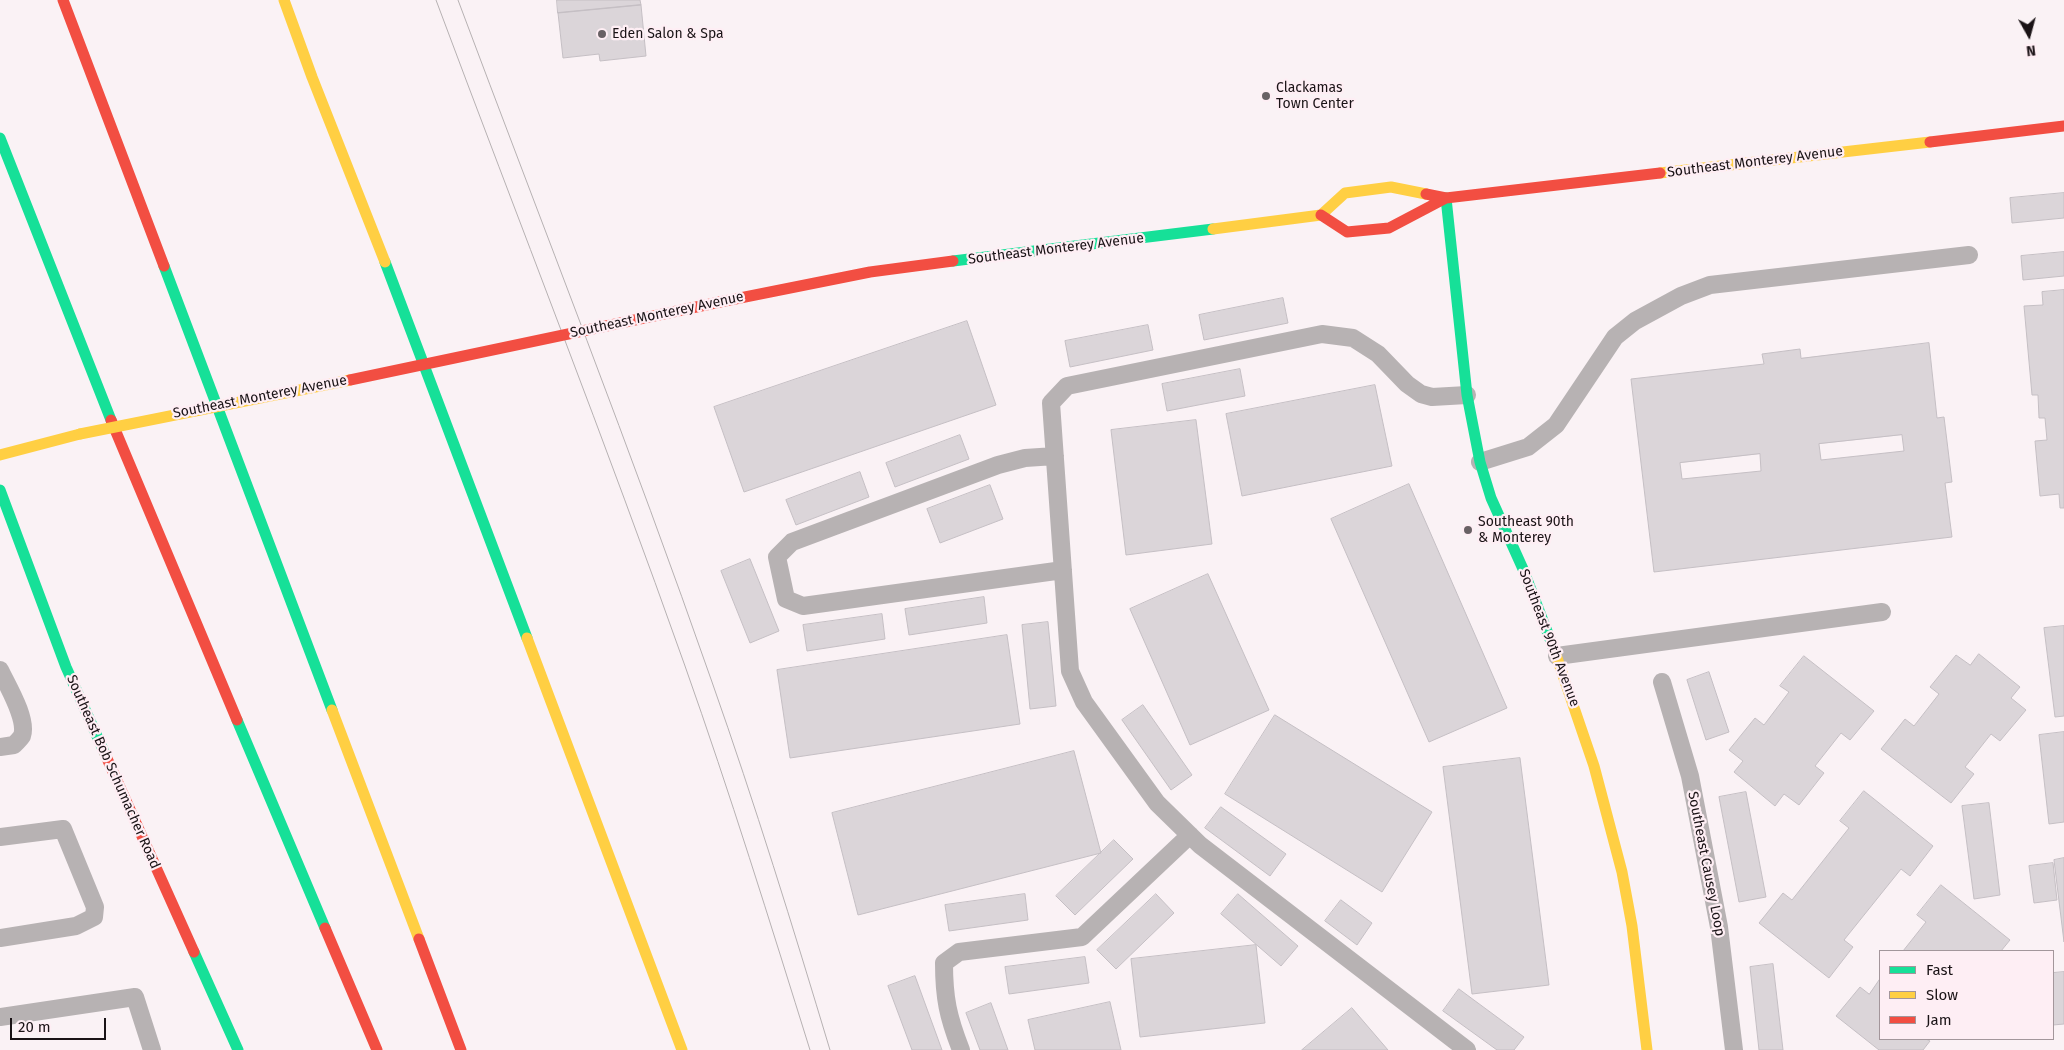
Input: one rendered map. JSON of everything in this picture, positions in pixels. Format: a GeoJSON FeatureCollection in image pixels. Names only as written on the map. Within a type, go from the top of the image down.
{"type":"FeatureCollection","features":[{"type":"Feature","properties":{"kind":"main road"},"geometry":{"type":"LineString","coordinates":[[63,0],[461,1050]]}},
{"type":"Feature","properties":{"kind":"main road"},"geometry":{"type":"LineString","coordinates":[[284,0],[682,1050]]}},
{"type":"Feature","properties":{"kind":"main road","name":"Southeast Monterey Avenue"},"geometry":{"type":"LineString","coordinates":[[0,455],[80,434],[473,355],[870,272],[1321,215],[1345,193],[1391,187],[1446,198],[2064,126]]}},
{"type":"Feature","properties":{"kind":"main road"},"geometry":{"type":"LineString","coordinates":[[0,138],[136,483],[376,1050]]}},
{"type":"Feature","properties":{"kind":"main road","name":"Southeast Monterey Avenue"},"geometry":{"type":"LineString","coordinates":[[1321,215],[1346,232],[1389,228],[1446,198]]}},
{"type":"Feature","properties":{"kind":"main road","name":"Southeast 90th Avenue"},"geometry":{"type":"LineString","coordinates":[[1446,198],[1467,395],[1480,462],[1491,498],[1523,569],[1558,656],[1594,766],[1616,847],[1632,926],[1647,1050]]}},
{"type":"Feature","properties":{"kind":"main road","name":"Southeast Bob Schumacher Road"},"geometry":{"type":"LineString","coordinates":[[0,490],[66,668],[238,1050]]}},
{"type":"Feature","properties":{"kind":"lane"},"geometry":{"type":"LineString","coordinates":[[1480,462],[1528,446],[1556,425],[1615,337],[1635,321],[1681,296],[1710,285],[1969,255]]}},
{"type":"Feature","properties":{"kind":"lane"},"geometry":{"type":"LineString","coordinates":[[1467,395],[1432,398],[1421,394],[1407,384],[1378,354],[1353,338],[1322,334],[1067,386],[1051,403],[1070,671],[1084,702],[1157,803],[1200,846],[1468,1050]]}},
{"type":"Feature","properties":{"kind":"lane"},"geometry":{"type":"LineString","coordinates":[[1055,456],[1025,458],[998,465],[792,542],[777,557],[786,599],[803,606],[1063,570]]}},
{"type":"Feature","properties":{"kind":"lane"},"geometry":{"type":"LineString","coordinates":[[1558,656],[1882,612]]}},
{"type":"Feature","properties":{"kind":"lane"},"geometry":{"type":"LineString","coordinates":[[0,670],[18,709],[22,736],[14,746],[0,747]]}},
{"type":"Feature","properties":{"kind":"lane","name":"Southeast Causey Loop"},"geometry":{"type":"LineString","coordinates":[[1662,682],[1690,776],[1719,927],[1734,1050]]}},
{"type":"Feature","properties":{"kind":"lane"},"geometry":{"type":"LineString","coordinates":[[0,837],[63,829],[95,907],[94,917],[76,926],[0,938]]}},
{"type":"Feature","properties":{"kind":"lane"},"geometry":{"type":"LineString","coordinates":[[961,1050],[948,1015],[944,991],[944,962],[959,952],[1082,937],[1190,836]]}},
{"type":"Feature","properties":{"kind":"lane"},"geometry":{"type":"LineString","coordinates":[[0,1017],[135,997],[152,1050]]}},
{"type":"Feature","properties":{"kind":"building"},"geometry":{"type":"Polygon","coordinates":[[[557,0],[640,0],[641,5],[558,13],[557,0]]]}},
{"type":"Feature","properties":{"kind":"building","name":"Eden Salon & Spa"},"geometry":{"type":"Polygon","coordinates":[[[641,5],[646,56],[600,61],[599,54],[563,58],[558,13],[641,5]]]}},
{"type":"Feature","properties":{"kind":"building"},"geometry":{"type":"Polygon","coordinates":[[[2064,193],[2064,218],[2012,223],[2010,198],[2064,193]]]}},
{"type":"Feature","properties":{"kind":"building"},"geometry":{"type":"Polygon","coordinates":[[[2064,252],[2064,276],[2023,280],[2021,256],[2064,252]]]}},
{"type":"Feature","properties":{"kind":"building"},"geometry":{"type":"Polygon","coordinates":[[[2064,290],[2064,508],[2060,508],[2059,494],[2040,496],[2035,441],[2047,440],[2045,418],[2039,418],[2038,395],[2032,395],[2024,306],[2043,305],[2042,292],[2064,290]]]}},
{"type":"Feature","properties":{"kind":"building"},"geometry":{"type":"Polygon","coordinates":[[[1283,298],[1288,323],[1204,340],[1199,315],[1283,298]]]}},
{"type":"Feature","properties":{"kind":"building"},"geometry":{"type":"Polygon","coordinates":[[[967,321],[996,405],[744,492],[714,407],[967,321]]]}},
{"type":"Feature","properties":{"kind":"building"},"geometry":{"type":"Polygon","coordinates":[[[1148,325],[1153,350],[1070,367],[1065,341],[1148,325]]]}},
{"type":"Feature","properties":{"kind":"building"},"geometry":{"type":"Polygon","coordinates":[[[1929,343],[1937,418],[1944,417],[1952,482],[1945,483],[1952,537],[1654,572],[1631,379],[1764,364],[1762,354],[1800,349],[1801,358],[1929,343]],[[1902,435],[1819,444],[1821,460],[1904,451],[1902,435]],[[1760,454],[1680,463],[1682,479],[1761,471],[1760,454]]]}},
{"type":"Feature","properties":{"kind":"building"},"geometry":{"type":"Polygon","coordinates":[[[1240,369],[1245,396],[1167,411],[1162,384],[1240,369]]]}},
{"type":"Feature","properties":{"kind":"building"},"geometry":{"type":"Polygon","coordinates":[[[1375,385],[1392,466],[1242,496],[1226,414],[1375,385]]]}},
{"type":"Feature","properties":{"kind":"building"},"geometry":{"type":"Polygon","coordinates":[[[1196,420],[1212,544],[1126,555],[1111,430],[1196,420]]]}},
{"type":"Feature","properties":{"kind":"building"},"geometry":{"type":"Polygon","coordinates":[[[960,435],[969,459],[895,487],[886,463],[960,435]]]}},
{"type":"Feature","properties":{"kind":"building"},"geometry":{"type":"Polygon","coordinates":[[[860,472],[869,497],[796,525],[786,500],[860,472]]]}},
{"type":"Feature","properties":{"kind":"building"},"geometry":{"type":"Polygon","coordinates":[[[1409,484],[1507,708],[1429,742],[1331,519],[1409,484]]]}},
{"type":"Feature","properties":{"kind":"building"},"geometry":{"type":"Polygon","coordinates":[[[990,485],[1003,519],[940,543],[927,509],[990,485]]]}},
{"type":"Feature","properties":{"kind":"building"},"geometry":{"type":"Polygon","coordinates":[[[750,559],[779,631],[750,643],[721,571],[750,559]]]}},
{"type":"Feature","properties":{"kind":"building"},"geometry":{"type":"Polygon","coordinates":[[[1208,574],[1269,710],[1190,745],[1130,609],[1208,574]]]}},
{"type":"Feature","properties":{"kind":"building"},"geometry":{"type":"Polygon","coordinates":[[[984,597],[987,623],[909,635],[905,609],[984,597]]]}},
{"type":"Feature","properties":{"kind":"building"},"geometry":{"type":"Polygon","coordinates":[[[882,614],[885,639],[807,651],[803,625],[882,614]]]}},
{"type":"Feature","properties":{"kind":"building"},"geometry":{"type":"Polygon","coordinates":[[[1048,622],[1056,706],[1030,709],[1022,625],[1048,622]]]}},
{"type":"Feature","properties":{"kind":"building"},"geometry":{"type":"Polygon","coordinates":[[[2064,626],[2064,716],[2055,717],[2044,628],[2064,626]]]}},
{"type":"Feature","properties":{"kind":"building"},"geometry":{"type":"Polygon","coordinates":[[[1007,635],[1020,724],[790,758],[777,670],[1007,635]]]}},
{"type":"Feature","properties":{"kind":"building"},"geometry":{"type":"Polygon","coordinates":[[[1979,654],[2020,687],[2011,698],[2026,710],[2000,741],[1991,734],[1965,767],[1974,774],[1951,803],[1881,749],[1905,719],[1914,726],[1939,694],[1930,687],[1956,655],[1970,665],[1979,654]]]}},
{"type":"Feature","properties":{"kind":"building"},"geometry":{"type":"Polygon","coordinates":[[[1804,656],[1874,711],[1850,740],[1841,733],[1815,766],[1824,773],[1799,805],[1784,794],[1775,806],[1734,772],[1743,761],[1729,750],[1755,718],[1764,725],[1789,692],[1780,686],[1804,656]]]}},
{"type":"Feature","properties":{"kind":"building"},"geometry":{"type":"Polygon","coordinates":[[[1709,672],[1729,732],[1706,740],[1687,680],[1709,672]]]}},
{"type":"Feature","properties":{"kind":"building"},"geometry":{"type":"Polygon","coordinates":[[[1143,705],[1192,775],[1171,790],[1122,720],[1143,705]]]}},
{"type":"Feature","properties":{"kind":"building"},"geometry":{"type":"Polygon","coordinates":[[[1275,715],[1432,812],[1382,892],[1225,794],[1275,715]]]}},
{"type":"Feature","properties":{"kind":"building"},"geometry":{"type":"Polygon","coordinates":[[[2064,732],[2064,822],[2049,824],[2039,735],[2064,732]]]}},
{"type":"Feature","properties":{"kind":"building"},"geometry":{"type":"Polygon","coordinates":[[[1074,751],[1101,853],[858,915],[832,813],[1074,751]]]}},
{"type":"Feature","properties":{"kind":"building"},"geometry":{"type":"Polygon","coordinates":[[[1520,758],[1549,985],[1472,994],[1443,767],[1520,758]]]}},
{"type":"Feature","properties":{"kind":"building"},"geometry":{"type":"Polygon","coordinates":[[[1864,791],[1933,846],[1910,876],[1901,869],[1844,940],[1853,947],[1829,978],[1759,923],[1783,893],[1792,900],[1849,828],[1840,821],[1864,791]]]}},
{"type":"Feature","properties":{"kind":"building"},"geometry":{"type":"Polygon","coordinates":[[[1746,792],[1766,897],[1739,902],[1719,797],[1746,792]]]}},
{"type":"Feature","properties":{"kind":"building"},"geometry":{"type":"Polygon","coordinates":[[[1989,803],[2000,895],[1974,899],[1962,806],[1989,803]]]}},
{"type":"Feature","properties":{"kind":"building"},"geometry":{"type":"Polygon","coordinates":[[[1221,807],[1286,854],[1270,876],[1205,828],[1221,807]]]}},
{"type":"Feature","properties":{"kind":"building"},"geometry":{"type":"Polygon","coordinates":[[[1114,840],[1133,859],[1075,915],[1056,896],[1114,840]]]}},
{"type":"Feature","properties":{"kind":"building"},"geometry":{"type":"Polygon","coordinates":[[[2064,858],[2064,942],[2054,860],[2064,858]]]}},
{"type":"Feature","properties":{"kind":"building"},"geometry":{"type":"Polygon","coordinates":[[[2053,863],[2057,900],[2034,903],[2029,866],[2053,863]]]}},
{"type":"Feature","properties":{"kind":"building"},"geometry":{"type":"Polygon","coordinates":[[[1941,885],[2010,940],[2002,950],[1904,950],[1926,922],[1917,915],[1941,885]]]}},
{"type":"Feature","properties":{"kind":"building"},"geometry":{"type":"Polygon","coordinates":[[[1025,894],[1028,920],[949,931],[945,905],[1025,894]]]}},
{"type":"Feature","properties":{"kind":"building"},"geometry":{"type":"Polygon","coordinates":[[[1156,894],[1174,913],[1116,969],[1097,950],[1156,894]]]}},
{"type":"Feature","properties":{"kind":"building"},"geometry":{"type":"Polygon","coordinates":[[[1238,894],[1298,946],[1281,966],[1221,914],[1238,894]]]}},
{"type":"Feature","properties":{"kind":"building"},"geometry":{"type":"Polygon","coordinates":[[[1341,900],[1372,923],[1357,945],[1325,921],[1341,900]]]}},
{"type":"Feature","properties":{"kind":"building"},"geometry":{"type":"Polygon","coordinates":[[[1256,945],[1265,1023],[1140,1037],[1131,959],[1256,945]]]}},
{"type":"Feature","properties":{"kind":"building"},"geometry":{"type":"Polygon","coordinates":[[[1085,957],[1089,983],[1009,994],[1005,967],[1085,957]]]}},
{"type":"Feature","properties":{"kind":"building"},"geometry":{"type":"Polygon","coordinates":[[[1773,964],[1783,1050],[1759,1050],[1750,967],[1773,964]]]}},
{"type":"Feature","properties":{"kind":"building"},"geometry":{"type":"Polygon","coordinates":[[[2064,972],[2064,1024],[2054,1025],[2054,973],[2064,972]]]}},
{"type":"Feature","properties":{"kind":"building"},"geometry":{"type":"Polygon","coordinates":[[[915,976],[942,1050],[912,1050],[888,986],[915,976]]]}},
{"type":"Feature","properties":{"kind":"building"},"geometry":{"type":"Polygon","coordinates":[[[1879,980],[1879,1040],[1930,1041],[1923,1050],[1879,1050],[1836,1016],[1860,987],[1869,994],[1879,980]]]}},
{"type":"Feature","properties":{"kind":"building"},"geometry":{"type":"Polygon","coordinates":[[[1459,989],[1524,1037],[1514,1050],[1497,1050],[1443,1011],[1459,989]]]}},
{"type":"Feature","properties":{"kind":"building"},"geometry":{"type":"Polygon","coordinates":[[[1110,1002],[1121,1050],[1035,1050],[1028,1020],[1110,1002]]]}},
{"type":"Feature","properties":{"kind":"building"},"geometry":{"type":"Polygon","coordinates":[[[991,1003],[1008,1050],[980,1050],[966,1013],[991,1003]]]}},
{"type":"Feature","properties":{"kind":"building"},"geometry":{"type":"Polygon","coordinates":[[[1352,1008],[1388,1050],[1302,1050],[1352,1008]]]}},
{"type":"Feature","properties":{"kind":"tram line"},"geometry":{"type":"LineString","coordinates":[[436,0],[685,666],[734,810],[810,1050]]}},
{"type":"Feature","properties":{"kind":"tram line"},"geometry":{"type":"LineString","coordinates":[[458,0],[682,596],[773,866],[830,1050]]}},
{"type":"Feature","properties":{"kind":"traffic: fast"},"geometry":{"type":"LineString","coordinates":[[0,138],[111,420]]}},
{"type":"Feature","properties":{"kind":"traffic: fast"},"geometry":{"type":"LineString","coordinates":[[1446,198],[1467,395],[1480,462],[1491,498],[1523,569],[1555,652]]}},
{"type":"Feature","properties":{"kind":"traffic: fast"},"geometry":{"type":"LineString","coordinates":[[953,261],[1213,229]]}},
{"type":"Feature","properties":{"kind":"traffic: fast"},"geometry":{"type":"LineString","coordinates":[[385,262],[527,638]]}},
{"type":"Feature","properties":{"kind":"traffic: fast"},"geometry":{"type":"LineString","coordinates":[[164,266],[332,710]]}},
{"type":"Feature","properties":{"kind":"traffic: fast"},"geometry":{"type":"LineString","coordinates":[[0,490],[66,667],[105,754]]}},
{"type":"Feature","properties":{"kind":"traffic: fast"},"geometry":{"type":"LineString","coordinates":[[237,720],[325,928]]}},
{"type":"Feature","properties":{"kind":"traffic: fast"},"geometry":{"type":"LineString","coordinates":[[194,952],[238,1050]]}},
{"type":"Feature","properties":{"kind":"traffic: slow"},"geometry":{"type":"LineString","coordinates":[[284,0],[312,77],[385,262]]}},
{"type":"Feature","properties":{"kind":"traffic: slow"},"geometry":{"type":"LineString","coordinates":[[1660,173],[1930,142]]}},
{"type":"Feature","properties":{"kind":"traffic: slow"},"geometry":{"type":"LineString","coordinates":[[1213,229],[1321,215],[1345,193],[1391,187],[1426,194]]}},
{"type":"Feature","properties":{"kind":"traffic: slow"},"geometry":{"type":"LineString","coordinates":[[80,434],[350,380]]}},
{"type":"Feature","properties":{"kind":"traffic: slow"},"geometry":{"type":"LineString","coordinates":[[0,455],[80,434]]}},
{"type":"Feature","properties":{"kind":"traffic: slow"},"geometry":{"type":"LineString","coordinates":[[527,638],[682,1050]]}},
{"type":"Feature","properties":{"kind":"traffic: slow"},"geometry":{"type":"LineString","coordinates":[[1555,652],[1594,766],[1622,872],[1632,926],[1647,1050]]}},
{"type":"Feature","properties":{"kind":"traffic: slow"},"geometry":{"type":"LineString","coordinates":[[332,710],[419,939]]}},
{"type":"Feature","properties":{"kind":"traffic: jam"},"geometry":{"type":"LineString","coordinates":[[63,0],[164,266]]}},
{"type":"Feature","properties":{"kind":"traffic: jam"},"geometry":{"type":"LineString","coordinates":[[1930,142],[2064,126]]}},
{"type":"Feature","properties":{"kind":"traffic: jam"},"geometry":{"type":"LineString","coordinates":[[1426,194],[1446,198],[1660,173]]}},
{"type":"Feature","properties":{"kind":"traffic: jam"},"geometry":{"type":"LineString","coordinates":[[1321,215],[1347,232],[1389,228],[1446,198]]}},
{"type":"Feature","properties":{"kind":"traffic: jam"},"geometry":{"type":"LineString","coordinates":[[720,302],[870,272],[953,261]]}},
{"type":"Feature","properties":{"kind":"traffic: jam"},"geometry":{"type":"LineString","coordinates":[[350,380],[720,302]]}},
{"type":"Feature","properties":{"kind":"traffic: jam"},"geometry":{"type":"LineString","coordinates":[[111,420],[237,720]]}},
{"type":"Feature","properties":{"kind":"traffic: jam"},"geometry":{"type":"LineString","coordinates":[[105,754],[194,952]]}},
{"type":"Feature","properties":{"kind":"traffic: jam"},"geometry":{"type":"LineString","coordinates":[[325,928],[377,1050]]}},
{"type":"Feature","properties":{"kind":"traffic: jam"},"geometry":{"type":"LineString","coordinates":[[419,939],[461,1050]]}},
{"type":"Feature","properties":{"kind":"place","name":"Eden Salon & Spa"},"geometry":{"type":"Point","coordinates":[602,34]}},
{"type":"Feature","properties":{"kind":"place","name":"Clackamas Town Center"},"geometry":{"type":"Point","coordinates":[1266,96]}},
{"type":"Feature","properties":{"kind":"place","name":"Southeast 90th & Monterey"},"geometry":{"type":"Point","coordinates":[1468,530]}}]}
